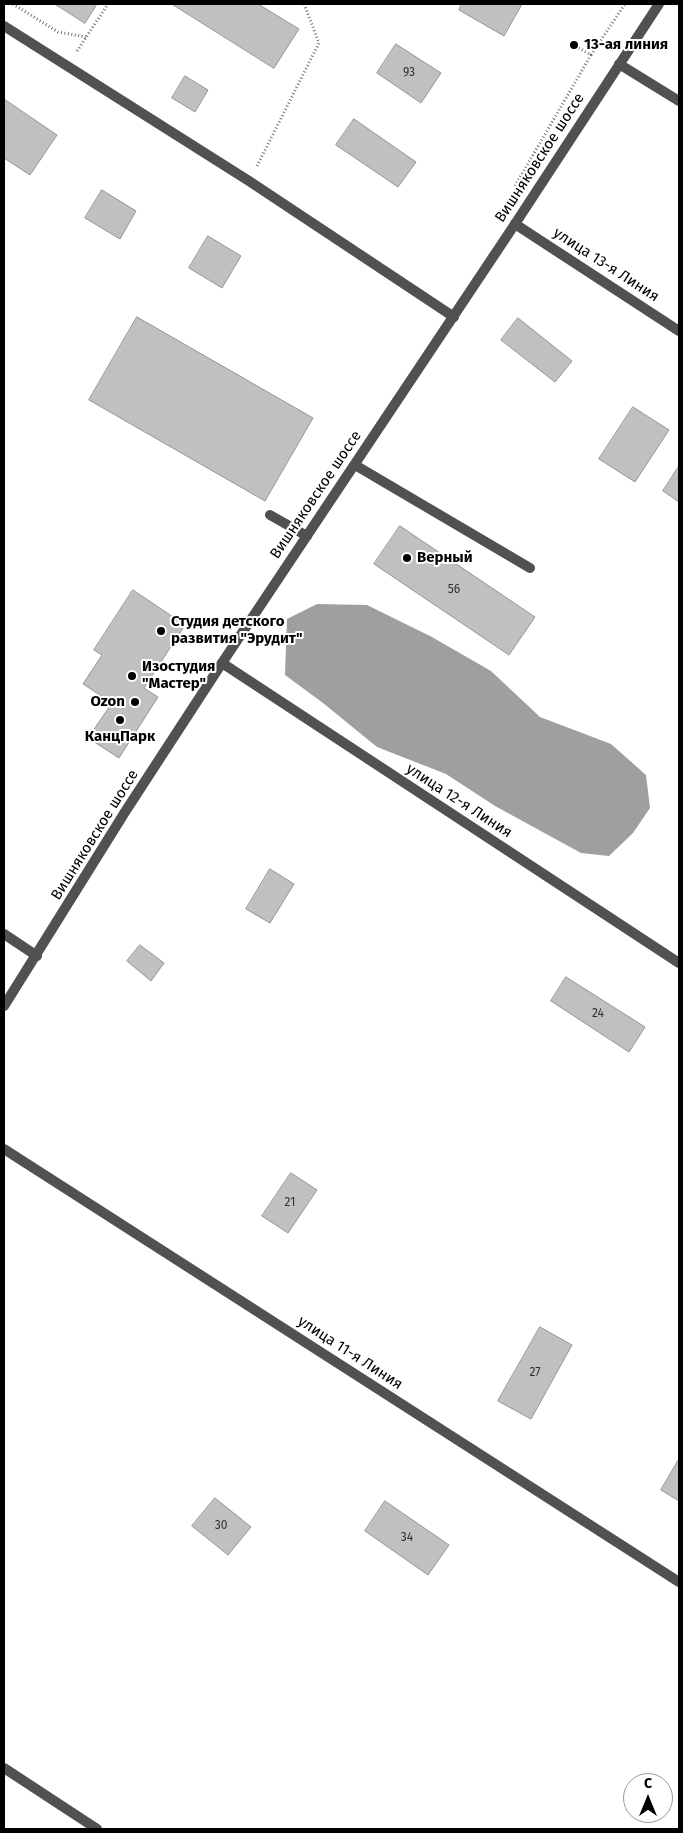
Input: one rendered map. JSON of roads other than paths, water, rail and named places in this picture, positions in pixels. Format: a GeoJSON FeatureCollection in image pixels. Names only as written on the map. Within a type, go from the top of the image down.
{"type":"FeatureCollection","features":[{"type":"Feature","properties":{"kind":"street","name":"Вишняковское шоссе"},"geometry":{"type":"LineString","coordinates":[[4,1006],[37,956],[125,812],[222,663],[454,316],[659,4]]}},
{"type":"Feature","properties":{"kind":"street"},"geometry":{"type":"LineString","coordinates":[[4,26],[249,181],[454,316]]}},
{"type":"Feature","properties":{"kind":"street"},"geometry":{"type":"LineString","coordinates":[[619,64],[679,101]]}},
{"type":"Feature","properties":{"kind":"street","name":"улица 13-я Линия"},"geometry":{"type":"LineString","coordinates":[[515,224],[679,331]]}},
{"type":"Feature","properties":{"kind":"street"},"geometry":{"type":"LineString","coordinates":[[355,465],[530,568]]}},
{"type":"Feature","properties":{"kind":"street"},"geometry":{"type":"LineString","coordinates":[[270,515],[307,536]]}},
{"type":"Feature","properties":{"kind":"street","name":"улица 12-я Линия"},"geometry":{"type":"LineString","coordinates":[[222,663],[679,963]]}},
{"type":"Feature","properties":{"kind":"street"},"geometry":{"type":"LineString","coordinates":[[4,934],[37,956]]}},
{"type":"Feature","properties":{"kind":"street","name":"улица 11-я Линия"},"geometry":{"type":"LineString","coordinates":[[4,1149],[679,1582]]}},
{"type":"Feature","properties":{"kind":"street"},"geometry":{"type":"LineString","coordinates":[[4,1768],[97,1829]]}},
{"type":"Feature","properties":{"kind":"place","name":"13-ая линия"},"geometry":{"type":"Point","coordinates":[574,45]}},
{"type":"Feature","properties":{"kind":"place","name":"Верный"},"geometry":{"type":"Point","coordinates":[407,558]}},
{"type":"Feature","properties":{"kind":"place","name":"Студия детского развития \"Эрудит\""},"geometry":{"type":"Point","coordinates":[161,631]}},
{"type":"Feature","properties":{"kind":"place","name":"Изостудия \"Мастер\""},"geometry":{"type":"Point","coordinates":[132,676]}},
{"type":"Feature","properties":{"kind":"place","name":"Ozon"},"geometry":{"type":"Point","coordinates":[135,702]}},
{"type":"Feature","properties":{"kind":"place","name":"КанцПарк"},"geometry":{"type":"Point","coordinates":[120,720]}}]}
